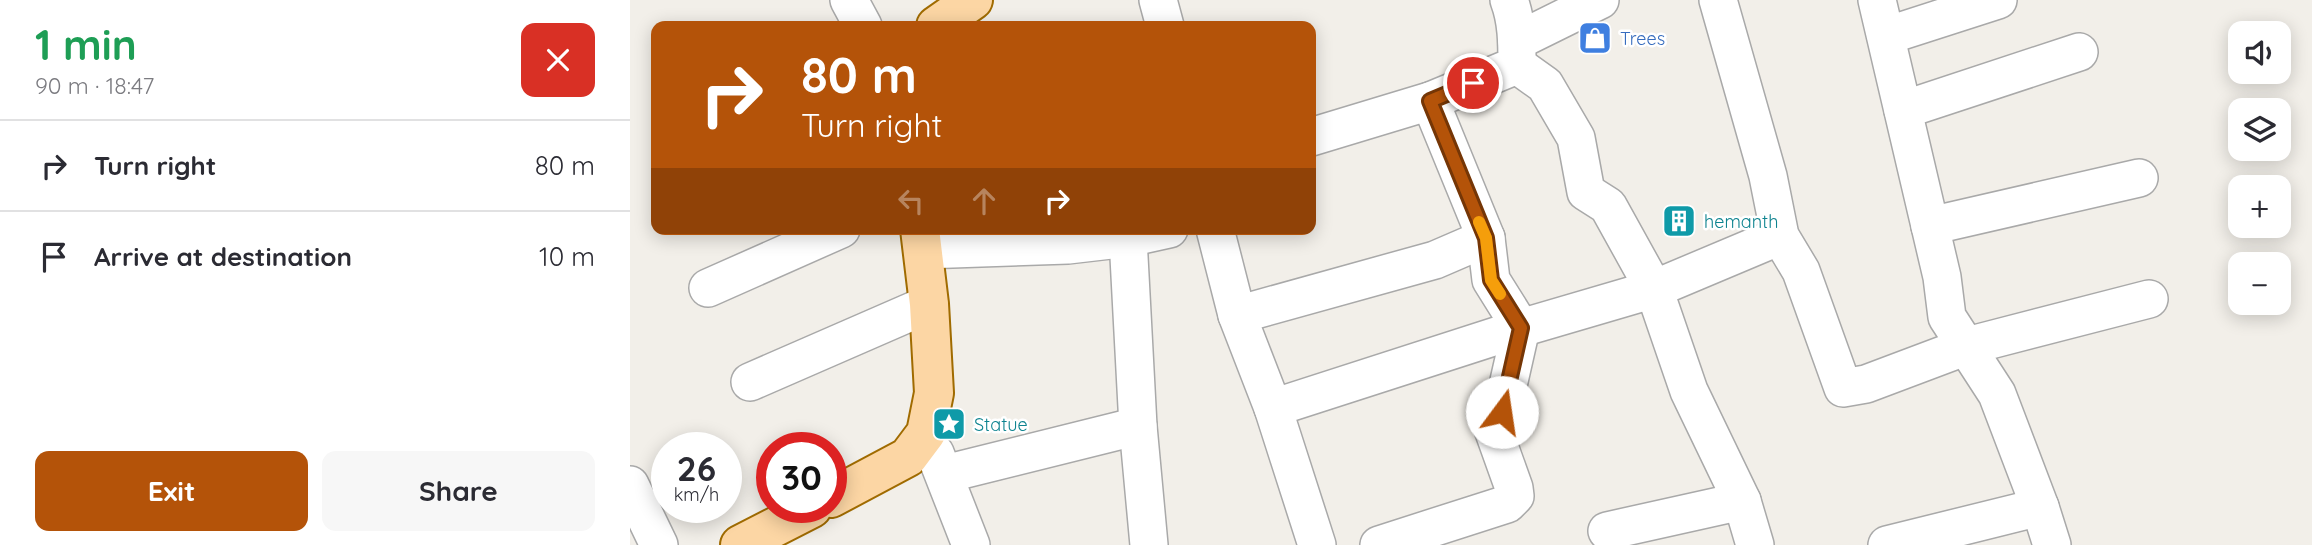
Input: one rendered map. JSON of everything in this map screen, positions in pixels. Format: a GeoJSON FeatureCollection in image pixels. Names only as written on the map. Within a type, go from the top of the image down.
{"type":"FeatureCollection","features":[{"type":"Feature","properties":{"kind":"main road"},"geometry":{"type":"LineString","coordinates":[[943,21],[973,0]]}},
{"type":"Feature","properties":{"kind":"main road"},"geometry":{"type":"LineString","coordinates":[[847,489],[908,457],[926,433],[934,393],[929,304],[921,240]]}},
{"type":"Feature","properties":{"kind":"main road"},"geometry":{"type":"LineString","coordinates":[[740,545],[783,523]]}},
{"type":"Feature","properties":{"kind":"street"},"geometry":{"type":"LineString","coordinates":[[849,0],[860,21]]}},
{"type":"Feature","properties":{"kind":"street"},"geometry":{"type":"LineString","coordinates":[[1158,0],[1164,21]]}},
{"type":"Feature","properties":{"kind":"street"},"geometry":{"type":"LineString","coordinates":[[1509,0],[1513,10],[1517,53],[1545,85],[1576,138],[1586,192],[1608,206],[1654,289],[1689,391],[1742,501],[1755,545]]}},
{"type":"Feature","properties":{"kind":"street"},"geometry":{"type":"LineString","coordinates":[[1316,135],[1430,101],[1517,53],[1600,0]]}},
{"type":"Feature","properties":{"kind":"street"},"geometry":{"type":"LineString","coordinates":[[1718,0],[1768,176],[1780,236],[1801,271],[1831,348],[1843,388],[1866,384],[1968,346],[2149,299]]}},
{"type":"Feature","properties":{"kind":"street"},"geometry":{"type":"LineString","coordinates":[[1877,0],[1942,277],[1947,317],[1997,394],[2052,545]]}},
{"type":"Feature","properties":{"kind":"street"},"geometry":{"type":"LineString","coordinates":[[1886,36],[1998,0]]}},
{"type":"Feature","properties":{"kind":"street"},"geometry":{"type":"LineString","coordinates":[[1903,110],[2079,52]]}},
{"type":"Feature","properties":{"kind":"street"},"geometry":{"type":"LineString","coordinates":[[1379,545],[1507,504],[1515,496],[1489,418],[1502,412],[1521,328],[1491,280],[1486,238],[1430,101]]}},
{"type":"Feature","properties":{"kind":"street"},"geometry":{"type":"LineString","coordinates":[[1930,226],[2139,178]]}},
{"type":"Feature","properties":{"kind":"street"},"geometry":{"type":"LineString","coordinates":[[708,288],[827,235]]}},
{"type":"Feature","properties":{"kind":"street"},"geometry":{"type":"LineString","coordinates":[[921,240],[1068,246],[1142,235]]}},
{"type":"Feature","properties":{"kind":"street"},"geometry":{"type":"LineString","coordinates":[[1217,235],[1237,315],[1273,408],[1317,545]]}},
{"type":"Feature","properties":{"kind":"street"},"geometry":{"type":"LineString","coordinates":[[1273,408],[1521,328],[1654,289],[1780,236]]}},
{"type":"Feature","properties":{"kind":"street"},"geometry":{"type":"LineString","coordinates":[[1128,238],[1138,426],[1149,545]]}},
{"type":"Feature","properties":{"kind":"street"},"geometry":{"type":"LineString","coordinates":[[1237,315],[1435,260],[1486,238]]}},
{"type":"Feature","properties":{"kind":"street"},"geometry":{"type":"LineString","coordinates":[[750,382],[929,304]]}},
{"type":"Feature","properties":{"kind":"street"},"geometry":{"type":"LineString","coordinates":[[945,474],[1138,426]]}},
{"type":"Feature","properties":{"kind":"street"},"geometry":{"type":"LineString","coordinates":[[926,433],[945,474],[971,545]]}},
{"type":"Feature","properties":{"kind":"street"},"geometry":{"type":"LineString","coordinates":[[630,485],[659,545]]}},
{"type":"Feature","properties":{"kind":"street"},"geometry":{"type":"LineString","coordinates":[[1607,531],[1742,501]]}},
{"type":"Feature","properties":{"kind":"street"},"geometry":{"type":"LineString","coordinates":[[1887,545],[2040,507]]}},
{"type":"Feature","properties":{"kind":"slow traffic"},"geometry":{"type":"LineString","coordinates":[[1479,222],[1486,238],[1491,280],[1500,294]]}},
{"type":"Feature","properties":{"kind":"place","name":"Trees"},"geometry":{"type":"Point","coordinates":[1595,38]}},
{"type":"Feature","properties":{"kind":"place","name":"hemanth"},"geometry":{"type":"Point","coordinates":[1679,221]}},
{"type":"Feature","properties":{"kind":"place","name":"Statue"},"geometry":{"type":"Point","coordinates":[949,424]}},
{"type":"Feature","properties":{"kind":"route"},"geometry":{"type":"LineString","coordinates":[[1473,83],[1430,101],[1486,238],[1491,280],[1521,328],[1508,395],[1502,412]]}}]}
